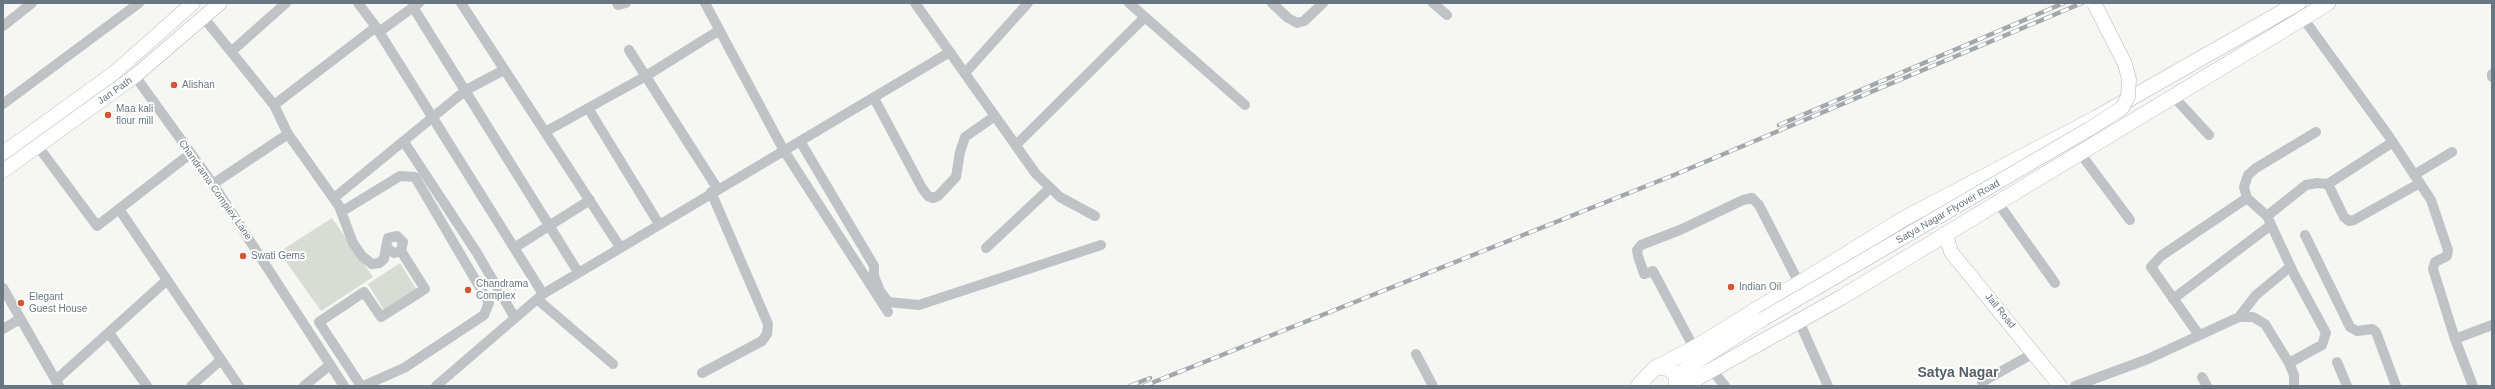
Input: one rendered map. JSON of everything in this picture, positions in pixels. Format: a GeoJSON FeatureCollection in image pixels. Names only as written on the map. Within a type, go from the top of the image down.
{"type":"FeatureCollection","features":[{"type":"Feature","properties":{"kind":"main road"},"geometry":{"type":"LineString","coordinates":[[1638,386],[1655,369],[1694,348],[1928,204],[2033,150],[2223,47],[2298,3]]}},
{"type":"Feature","properties":{"kind":"main road"},"geometry":{"type":"LineString","coordinates":[[1655,369],[1669,369],[1678,382],[1711,368],[1798,319],[1842,297],[2231,60],[2328,3]]}},
{"type":"Feature","properties":{"kind":"main road"},"geometry":{"type":"LineString","coordinates":[[2223,47],[2231,60]]}},
{"type":"Feature","properties":{"kind":"main road"},"geometry":{"type":"LineString","coordinates":[[2033,150],[2047,173]]}},
{"type":"Feature","properties":{"kind":"main road"},"geometry":{"type":"LineString","coordinates":[[1648,386],[1655,369]]}},
{"type":"Feature","properties":{"kind":"street"},"geometry":{"type":"LineString","coordinates":[[3,26],[32,3]]}},
{"type":"Feature","properties":{"kind":"street"},"geometry":{"type":"LineString","coordinates":[[3,104],[139,3]]}},
{"type":"Feature","properties":{"kind":"street","name":"Jan Path"},"geometry":{"type":"LineString","coordinates":[[3,153],[114,73],[193,3]]}},
{"type":"Feature","properties":{"kind":"street","name":"Jan Path"},"geometry":{"type":"LineString","coordinates":[[3,171],[37,145],[135,76],[220,3]]}},
{"type":"Feature","properties":{"kind":"street"},"geometry":{"type":"LineString","coordinates":[[232,51],[286,3]]}},
{"type":"Feature","properties":{"kind":"street"},"geometry":{"type":"LineString","coordinates":[[358,3],[377,29],[514,248],[540,297],[613,364]]}},
{"type":"Feature","properties":{"kind":"street"},"geometry":{"type":"LineString","coordinates":[[461,3],[620,247]]}},
{"type":"Feature","properties":{"kind":"street"},"geometry":{"type":"LineString","coordinates":[[617,3],[618,5],[626,3]]}},
{"type":"Feature","properties":{"kind":"street"},"geometry":{"type":"LineString","coordinates":[[705,3],[718,31],[784,149],[888,312]]}},
{"type":"Feature","properties":{"kind":"street"},"geometry":{"type":"LineString","coordinates":[[915,3],[1049,189],[1095,216]]}},
{"type":"Feature","properties":{"kind":"street"},"geometry":{"type":"LineString","coordinates":[[965,73],[1028,3]]}},
{"type":"Feature","properties":{"kind":"street"},"geometry":{"type":"LineString","coordinates":[[1129,3],[1245,105]]}},
{"type":"Feature","properties":{"kind":"street"},"geometry":{"type":"LineString","coordinates":[[1272,3],[1288,18],[1297,23],[1304,21],[1323,3]]}},
{"type":"Feature","properties":{"kind":"street"},"geometry":{"type":"LineString","coordinates":[[1433,3],[1447,15]]}},
{"type":"Feature","properties":{"kind":"street","name":"Satya Nagar Flyover Road"},"geometry":{"type":"LineString","coordinates":[[1678,382],[1763,319],[2089,129],[2122,108],[2128,96],[2129,79],[2125,64],[2094,3]]}},
{"type":"Feature","properties":{"kind":"street"},"geometry":{"type":"LineString","coordinates":[[274,105],[377,29],[416,5],[548,226],[578,272]]}},
{"type":"Feature","properties":{"kind":"street"},"geometry":{"type":"LineString","coordinates":[[1016,145],[1145,17]]}},
{"type":"Feature","properties":{"kind":"street"},"geometry":{"type":"LineString","coordinates":[[204,18],[274,105],[288,134],[334,198],[353,243],[372,264],[384,259],[388,238],[397,236],[403,242],[401,251],[425,289],[381,317],[364,292],[319,322],[362,386],[404,368],[484,315],[489,302],[415,177],[400,176],[341,212]]}},
{"type":"Feature","properties":{"kind":"street"},"geometry":{"type":"LineString","coordinates":[[2303,18],[2393,142],[2431,200],[2448,250],[2447,256],[2435,262],[2433,269],[2455,340],[2473,386]]}},
{"type":"Feature","properties":{"kind":"street"},"geometry":{"type":"LineString","coordinates":[[545,132],[646,76],[718,31]]}},
{"type":"Feature","properties":{"kind":"street"},"geometry":{"type":"LineString","coordinates":[[629,50],[714,190],[768,324],[767,334],[762,341],[702,373]]}},
{"type":"Feature","properties":{"kind":"street"},"geometry":{"type":"LineString","coordinates":[[436,386],[540,297],[578,272],[714,190],[874,98],[950,52]]}},
{"type":"Feature","properties":{"kind":"street"},"geometry":{"type":"LineString","coordinates":[[334,198],[433,119],[466,90],[504,70]]}},
{"type":"Feature","properties":{"kind":"street","name":"Chandrama Complex Lane"},"geometry":{"type":"LineString","coordinates":[[135,76],[213,184],[344,386]]}},
{"type":"Feature","properties":{"kind":"street"},"geometry":{"type":"LineString","coordinates":[[2173,96],[2209,135]]}},
{"type":"Feature","properties":{"kind":"street"},"geometry":{"type":"LineString","coordinates":[[874,98],[922,188],[928,196],[933,198],[938,196],[956,176],[960,152],[965,137],[995,116]]}},
{"type":"Feature","properties":{"kind":"street"},"geometry":{"type":"LineString","coordinates":[[588,108],[659,224]]}},
{"type":"Feature","properties":{"kind":"street"},"geometry":{"type":"LineString","coordinates":[[2289,363],[2322,345],[2326,333],[2290,266],[2270,221],[2248,198],[2244,187],[2248,175],[2316,132]]}},
{"type":"Feature","properties":{"kind":"street"},"geometry":{"type":"LineString","coordinates":[[213,184],[288,134]]}},
{"type":"Feature","properties":{"kind":"street"},"geometry":{"type":"LineString","coordinates":[[800,141],[874,266],[874,276],[880,291],[888,302],[919,305],[1101,245]]}},
{"type":"Feature","properties":{"kind":"street"},"geometry":{"type":"LineString","coordinates":[[404,142],[477,253],[515,318]]}},
{"type":"Feature","properties":{"kind":"street"},"geometry":{"type":"LineString","coordinates":[[2173,299],[2270,221],[2306,186],[2317,183],[2328,184],[2393,142]]}},
{"type":"Feature","properties":{"kind":"street"},"geometry":{"type":"LineString","coordinates":[[37,145],[97,226],[190,154]]}},
{"type":"Feature","properties":{"kind":"street"},"geometry":{"type":"LineString","coordinates":[[2328,184],[2344,217],[2349,221],[2354,220],[2417,179],[2452,152]]}},
{"type":"Feature","properties":{"kind":"street"},"geometry":{"type":"LineString","coordinates":[[2080,153],[2130,220]]}},
{"type":"Feature","properties":{"kind":"street"},"geometry":{"type":"LineString","coordinates":[[986,248],[1049,189]]}},
{"type":"Feature","properties":{"kind":"street"},"geometry":{"type":"LineString","coordinates":[[1694,348],[1653,271],[1644,274],[1638,256],[1638,250],[1641,245],[1680,230],[1743,200],[1752,198],[1759,205],[1799,283]]}},
{"type":"Feature","properties":{"kind":"street"},"geometry":{"type":"LineString","coordinates":[[2199,335],[2151,267],[2154,261],[2248,198]]}},
{"type":"Feature","properties":{"kind":"street"},"geometry":{"type":"LineString","coordinates":[[514,248],[590,200]]}},
{"type":"Feature","properties":{"kind":"street"},"geometry":{"type":"LineString","coordinates":[[1998,203],[2055,284]]}},
{"type":"Feature","properties":{"kind":"street"},"geometry":{"type":"LineString","coordinates":[[119,209],[166,281],[239,386]]}},
{"type":"Feature","properties":{"kind":"street","name":"Jail Road"},"geometry":{"type":"LineString","coordinates":[[1946,234],[1951,252],[2060,386]]}},
{"type":"Feature","properties":{"kind":"street"},"geometry":{"type":"LineString","coordinates":[[2305,235],[2350,327],[2357,331],[2372,329],[2376,332],[2396,386]]}},
{"type":"Feature","properties":{"kind":"street"},"geometry":{"type":"LineString","coordinates":[[386,247],[394,253],[401,251]]}},
{"type":"Feature","properties":{"kind":"street"},"geometry":{"type":"LineString","coordinates":[[2239,317],[2256,295],[2290,266]]}},
{"type":"Feature","properties":{"kind":"street"},"geometry":{"type":"LineString","coordinates":[[3,288],[57,383],[109,332],[166,281]]}},
{"type":"Feature","properties":{"kind":"street"},"geometry":{"type":"LineString","coordinates":[[2074,386],[2148,359],[2239,317],[2253,317],[2265,324],[2289,363],[2294,375],[2294,386]]}},
{"type":"Feature","properties":{"kind":"street"},"geometry":{"type":"LineString","coordinates":[[3,329],[20,318]]}},
{"type":"Feature","properties":{"kind":"street"},"geometry":{"type":"LineString","coordinates":[[1798,319],[1828,386]]}},
{"type":"Feature","properties":{"kind":"street"},"geometry":{"type":"LineString","coordinates":[[2455,340],[2492,325]]}},
{"type":"Feature","properties":{"kind":"street"},"geometry":{"type":"LineString","coordinates":[[109,332],[147,386]]}},
{"type":"Feature","properties":{"kind":"street"},"geometry":{"type":"LineString","coordinates":[[1982,382],[2034,353]]}},
{"type":"Feature","properties":{"kind":"street"},"geometry":{"type":"LineString","coordinates":[[1416,354],[1433,386]]}},
{"type":"Feature","properties":{"kind":"street"},"geometry":{"type":"LineString","coordinates":[[191,386],[221,360]]}},
{"type":"Feature","properties":{"kind":"street"},"geometry":{"type":"LineString","coordinates":[[2337,362],[2347,386]]}},
{"type":"Feature","properties":{"kind":"street"},"geometry":{"type":"LineString","coordinates":[[304,386],[330,365]]}},
{"type":"Feature","properties":{"kind":"street"},"geometry":{"type":"LineString","coordinates":[[1711,368],[1725,386]]}},
{"type":"Feature","properties":{"kind":"shaded area"},"geometry":{"type":"Polygon","coordinates":[[[332,218],[373,277],[321,311],[279,252],[332,218]]]}},
{"type":"Feature","properties":{"kind":"shaded area"},"geometry":{"type":"Polygon","coordinates":[[[400,263],[417,290],[385,312],[368,284],[400,263]]]}},
{"type":"Feature","properties":{"kind":"railway"},"geometry":{"type":"LineString","coordinates":[[1779,125],[2064,3]]}},
{"type":"Feature","properties":{"kind":"railway"},"geometry":{"type":"LineString","coordinates":[[1144,386],[1674,175],[2082,3]]}},
{"type":"Feature","properties":{"kind":"railway"},"geometry":{"type":"LineString","coordinates":[[1130,386],[1150,378]]}},
{"type":"Feature","properties":{"kind":"place","name":"Alishan"},"geometry":{"type":"Point","coordinates":[174,85]}},
{"type":"Feature","properties":{"kind":"place","name":"Maa kali flour mill"},"geometry":{"type":"Point","coordinates":[108,115]}},
{"type":"Feature","properties":{"kind":"place","name":"Swati Gems"},"geometry":{"type":"Point","coordinates":[243,256]}},
{"type":"Feature","properties":{"kind":"place","name":"Indian Oil"},"geometry":{"type":"Point","coordinates":[1731,287]}},
{"type":"Feature","properties":{"kind":"place","name":"Chandrama Complex"},"geometry":{"type":"Point","coordinates":[468,290]}},
{"type":"Feature","properties":{"kind":"place","name":"Elegant Guest House"},"geometry":{"type":"Point","coordinates":[21,303]}},
{"type":"Feature","properties":{"kind":"district","name":"Satya Nagar"},"geometry":{"type":"Point","coordinates":[1958,373]}}]}
